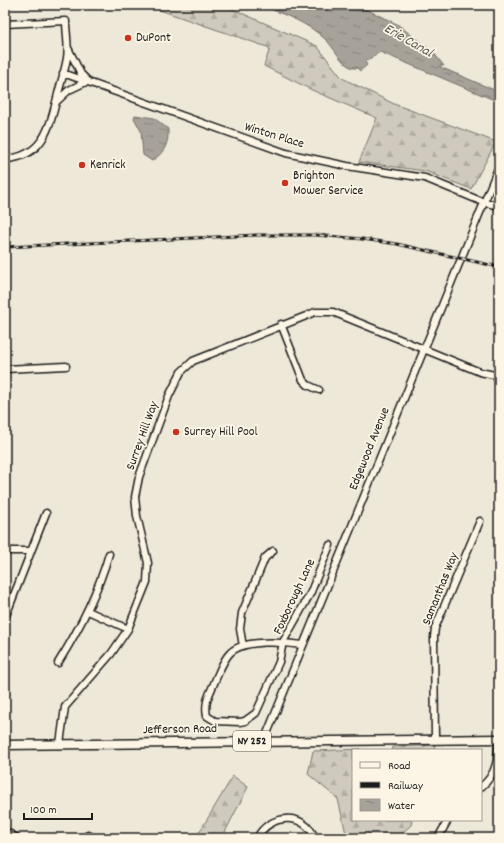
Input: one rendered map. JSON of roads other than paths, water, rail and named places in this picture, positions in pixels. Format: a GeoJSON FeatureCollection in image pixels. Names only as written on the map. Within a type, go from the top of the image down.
{"type":"FeatureCollection","features":[{"type":"Feature","properties":{"kind":"main road","name":"Jefferson Road"},"geometry":{"type":"LineString","coordinates":[[5,745],[499,739]]}},
{"type":"Feature","properties":{"kind":"street"},"geometry":{"type":"LineString","coordinates":[[5,24],[66,21],[67,44],[67,58],[45,135],[30,153],[17,158],[5,159]]}},
{"type":"Feature","properties":{"kind":"street"},"geometry":{"type":"LineString","coordinates":[[55,103],[69,90],[88,81],[81,74],[67,44]]}},
{"type":"Feature","properties":{"kind":"street","name":"Winton Place"},"geometry":{"type":"LineString","coordinates":[[63,73],[286,153],[347,166],[425,178],[483,202],[499,206]]}},
{"type":"Feature","properties":{"kind":"street","name":"Edgewood Avenue"},"geometry":{"type":"LineString","coordinates":[[264,741],[499,166]]}},
{"type":"Feature","properties":{"kind":"street","name":"Surrey Hill Way"},"geometry":{"type":"LineString","coordinates":[[60,744],[65,708],[111,654],[128,629],[138,610],[149,573],[146,552],[137,516],[135,498],[139,477],[169,396],[180,372],[193,361],[281,324],[315,312],[333,312],[480,372],[499,376]]}},
{"type":"Feature","properties":{"kind":"street"},"geometry":{"type":"LineString","coordinates":[[281,324],[303,380],[308,385],[319,390]]}},
{"type":"Feature","properties":{"kind":"street"},"geometry":{"type":"LineString","coordinates":[[5,368],[66,366]]}},
{"type":"Feature","properties":{"kind":"street"},"geometry":{"type":"LineString","coordinates":[[5,618],[46,513]]}},
{"type":"Feature","properties":{"kind":"street","name":"Samanthas Way"},"geometry":{"type":"LineString","coordinates":[[435,739],[435,628],[480,521]]}},
{"type":"Feature","properties":{"kind":"street","name":"Foxborough Lane"},"geometry":{"type":"LineString","coordinates":[[302,646],[283,642],[310,594],[330,545]]}},
{"type":"Feature","properties":{"kind":"street"},"geometry":{"type":"LineString","coordinates":[[5,551],[31,551]]}},
{"type":"Feature","properties":{"kind":"street"},"geometry":{"type":"LineString","coordinates":[[243,646],[240,632],[242,613],[265,558],[273,551]]}},
{"type":"Feature","properties":{"kind":"street"},"geometry":{"type":"LineString","coordinates":[[58,663],[88,611],[100,585],[109,554]]}},
{"type":"Feature","properties":{"kind":"street"},"geometry":{"type":"LineString","coordinates":[[88,611],[128,629]]}},
{"type":"Feature","properties":{"kind":"street"},"geometry":{"type":"LineString","coordinates":[[283,642],[279,662],[256,713],[242,722],[212,720],[207,716],[205,704],[225,660],[235,650],[243,646],[283,642]]}},
{"type":"Feature","properties":{"kind":"street"},"geometry":{"type":"LineString","coordinates":[[482,786],[495,772],[498,759],[499,739]]}},
{"type":"Feature","properties":{"kind":"street"},"geometry":{"type":"LineString","coordinates":[[257,838],[261,830],[270,822],[282,818],[295,819],[306,825],[315,838]]}},
{"type":"Feature","properties":{"kind":"street"},"geometry":{"type":"LineString","coordinates":[[438,838],[447,821]]}},
{"type":"Feature","properties":{"kind":"street"},"geometry":{"type":"LineString","coordinates":[[5,831],[17,838]]}},
{"type":"Feature","properties":{"kind":"street"},"geometry":{"type":"LineString","coordinates":[[83,838],[88,835],[94,838]]}},
{"type":"Feature","properties":{"kind":"water","name":"Erie Canal"},"geometry":{"type":"Polygon","coordinates":[[[260,5],[357,5],[397,24],[428,48],[426,50],[431,54],[433,52],[444,66],[440,65],[440,67],[499,92],[499,102],[380,52],[365,62],[367,65],[360,71],[357,68],[352,68],[340,58],[326,40],[312,29],[260,5]]]}},
{"type":"Feature","properties":{"kind":"water"},"geometry":{"type":"Polygon","coordinates":[[[135,115],[154,118],[168,129],[168,139],[165,148],[160,155],[152,161],[143,155],[141,131],[134,118],[135,115]]]}},
{"type":"Feature","properties":{"kind":"railway"},"geometry":{"type":"LineString","coordinates":[[5,247],[257,235],[316,235],[397,244],[499,267]]}},
{"type":"Feature","properties":{"kind":"place","name":"DuPont"},"geometry":{"type":"Point","coordinates":[128,38]}},
{"type":"Feature","properties":{"kind":"place","name":"Kenrick"},"geometry":{"type":"Point","coordinates":[82,165]}},
{"type":"Feature","properties":{"kind":"place","name":"Brighton Mower Service"},"geometry":{"type":"Point","coordinates":[285,183]}},
{"type":"Feature","properties":{"kind":"place","name":"Surrey Hill Pool"},"geometry":{"type":"Point","coordinates":[176,432]}}]}
